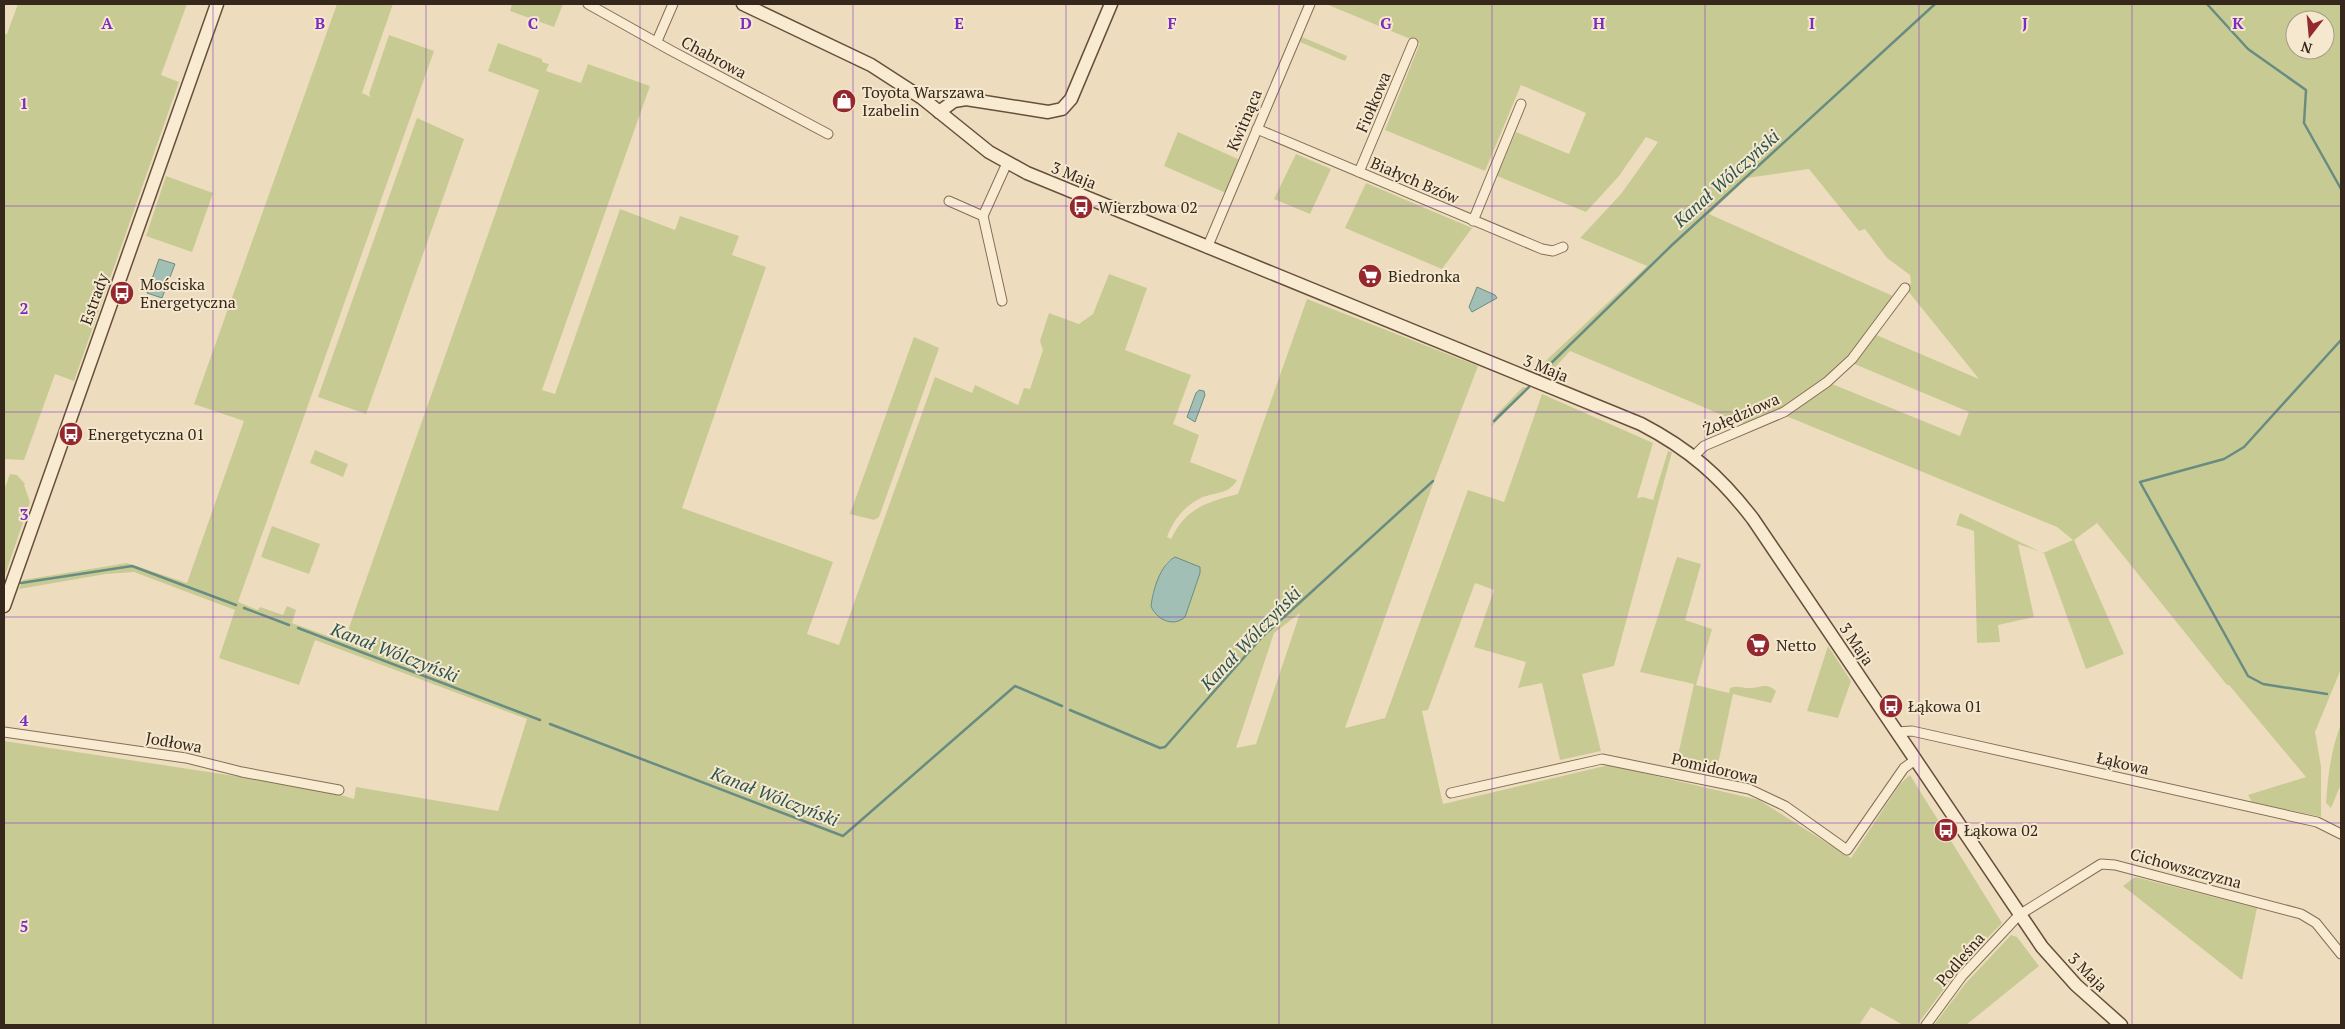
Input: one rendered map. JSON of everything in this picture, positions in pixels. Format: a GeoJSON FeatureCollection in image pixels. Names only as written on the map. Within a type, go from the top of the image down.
{"type":"FeatureCollection","features":[{"type":"Feature","properties":{"kind":"street","name":"Estrady"},"geometry":{"type":"LineString","coordinates":[[4,606],[217,4]]}},
{"type":"Feature","properties":{"kind":"street","name":"Chabrowa"},"geometry":{"type":"LineString","coordinates":[[588,4],[828,134]]}},
{"type":"Feature","properties":{"kind":"street"},"geometry":{"type":"LineString","coordinates":[[657,41],[673,4]]}},
{"type":"Feature","properties":{"kind":"street","name":"3 Maja"},"geometry":{"type":"LineString","coordinates":[[743,4],[871,64],[922,98],[989,152],[1007,163],[1049,183],[1641,424],[1675,442],[1694,456],[1726,485],[1753,519],[2019,915],[2064,972],[2121,1025]]}},
{"type":"Feature","properties":{"kind":"street"},"geometry":{"type":"LineString","coordinates":[[939,112],[954,101],[966,99],[1048,112],[1062,109],[1071,99],[1111,4]]}},
{"type":"Feature","properties":{"kind":"street","name":"Kwitnąca"},"geometry":{"type":"LineString","coordinates":[[1207,248],[1310,4]]}},
{"type":"Feature","properties":{"kind":"street","name":"Fiołkowa"},"geometry":{"type":"LineString","coordinates":[[1360,172],[1413,44]]}},
{"type":"Feature","properties":{"kind":"street"},"geometry":{"type":"LineString","coordinates":[[1473,221],[1521,104]]}},
{"type":"Feature","properties":{"kind":"street","name":"Białych Bzów"},"geometry":{"type":"LineString","coordinates":[[1257,129],[1473,221],[1548,250],[1553,251],[1563,247]]}},
{"type":"Feature","properties":{"kind":"street"},"geometry":{"type":"LineString","coordinates":[[1002,301],[983,216],[1007,163]]}},
{"type":"Feature","properties":{"kind":"street"},"geometry":{"type":"LineString","coordinates":[[949,201],[983,216]]}},
{"type":"Feature","properties":{"kind":"street","name":"Żołędziowa"},"geometry":{"type":"LineString","coordinates":[[1694,456],[1704,446],[1773,417],[1828,382],[1852,359],[1905,288]]}},
{"type":"Feature","properties":{"kind":"street","name":"Łąkowa"},"geometry":{"type":"LineString","coordinates":[[1896,732],[1912,731],[2239,804],[2317,822],[2341,834]]}},
{"type":"Feature","properties":{"kind":"street","name":"Jodłowa"},"geometry":{"type":"LineString","coordinates":[[4,732],[186,758],[242,772],[339,790]]}},
{"type":"Feature","properties":{"kind":"street","name":"Pomidorowa"},"geometry":{"type":"LineString","coordinates":[[1451,793],[1602,759],[1749,789],[1785,806],[1848,850],[1904,768],[1915,760]]}},
{"type":"Feature","properties":{"kind":"street","name":"Cichowszczyzna"},"geometry":{"type":"LineString","coordinates":[[2019,915],[2101,864],[2110,864],[2308,916],[2341,954]]}},
{"type":"Feature","properties":{"kind":"street","name":"Podleśna"},"geometry":{"type":"LineString","coordinates":[[1926,1025],[1962,976],[2019,915]]}},
{"type":"Feature","properties":{"kind":"green space"},"geometry":{"type":"Polygon","coordinates":[[[18,4],[187,4],[161,75],[179,82],[74,381],[55,374],[24,460],[4,459],[4,34],[7,34],[18,4]]]}},
{"type":"Feature","properties":{"kind":"green space"},"geometry":{"type":"Polygon","coordinates":[[[337,4],[393,4],[362,93],[371,97],[369,94],[389,35],[434,51],[238,602],[258,610],[260,607],[283,615],[287,606],[296,610],[292,623],[344,642],[539,90],[488,71],[498,43],[542,59],[542,62],[549,64],[546,71],[581,83],[588,64],[650,86],[542,390],[555,394],[620,209],[675,230],[680,216],[739,236],[732,255],[766,267],[682,508],[833,562],[807,634],[839,645],[935,377],[972,393],[975,385],[1018,405],[1024,388],[1030,389],[1043,350],[1040,341],[1049,313],[1079,324],[1093,314],[1109,274],[1147,288],[1125,350],[1191,375],[1173,424],[1199,435],[1190,462],[1237,480],[1230,488],[1203,497],[1186,508],[1170,530],[1167,537],[1171,539],[1183,520],[1198,508],[1238,494],[1307,299],[1478,366],[1433,484],[1345,728],[1385,718],[1468,490],[1504,502],[1542,394],[1653,443],[1637,498],[1643,497],[1653,500],[1668,451],[1672,452],[1614,666],[1582,674],[1601,751],[1560,760],[1542,683],[1518,688],[1526,662],[1474,647],[1494,590],[1475,583],[1428,710],[1422,711],[1443,804],[1609,765],[1759,800],[1851,858],[1900,784],[1910,775],[2002,923],[1964,962],[1917,1025],[1903,1025],[1871,1007],[1859,1025],[4,1025],[4,741],[321,789],[354,799],[356,787],[498,811],[527,719],[315,640],[299,685],[219,658],[235,610],[134,572],[106,574],[19,589],[23,580],[127,563],[187,583],[244,421],[194,404],[337,4]],[[1170,560],[1166,563],[1153,592],[1151,606],[1158,617],[1185,617],[1200,573],[1170,560]],[[1300,613],[1274,633],[1236,748],[1256,744],[1300,613]]]}},
{"type":"Feature","properties":{"kind":"green space"},"geometry":{"type":"Polygon","coordinates":[[[512,4],[563,4],[554,27],[510,11],[512,4]]]}},
{"type":"Feature","properties":{"kind":"green space"},"geometry":{"type":"Polygon","coordinates":[[[1326,4],[2341,4],[2341,669],[2315,732],[2321,766],[2321,817],[2252,802],[2248,795],[2306,777],[2229,685],[2227,685],[2097,523],[2074,540],[2124,654],[2086,669],[2043,553],[2073,540],[2057,527],[1786,416],[1832,384],[1960,436],[1969,412],[1852,363],[1874,334],[1979,379],[1908,291],[1911,282],[1910,275],[1887,258],[1865,229],[1859,231],[1809,169],[1747,178],[1709,214],[1895,297],[1853,354],[1835,372],[1799,399],[1746,425],[1570,351],[1548,375],[1537,369],[1647,266],[1580,238],[1621,194],[1658,142],[1646,137],[1619,176],[1586,212],[1497,176],[1516,132],[1569,154],[1586,113],[1521,85],[1485,171],[1385,130],[1420,43],[1326,4]]]}},
{"type":"Feature","properties":{"kind":"green space"},"geometry":{"type":"Polygon","coordinates":[[[1302,37],[1347,56],[1345,61],[1300,42],[1302,37]]]}},
{"type":"Feature","properties":{"kind":"green space"},"geometry":{"type":"Polygon","coordinates":[[[417,118],[464,139],[366,414],[318,397],[417,118]]]}},
{"type":"Feature","properties":{"kind":"green space"},"geometry":{"type":"Polygon","coordinates":[[[1178,132],[1240,160],[1226,193],[1164,166],[1178,132]]]}},
{"type":"Feature","properties":{"kind":"green space"},"geometry":{"type":"Polygon","coordinates":[[[1296,154],[1331,169],[1310,214],[1274,199],[1296,154]]]}},
{"type":"Feature","properties":{"kind":"green space"},"geometry":{"type":"Polygon","coordinates":[[[166,176],[213,193],[192,252],[146,236],[166,176]]]}},
{"type":"Feature","properties":{"kind":"green space"},"geometry":{"type":"Polygon","coordinates":[[[1366,183],[1472,228],[1442,269],[1345,228],[1366,183]]]}},
{"type":"Feature","properties":{"kind":"green space"},"geometry":{"type":"Polygon","coordinates":[[[914,337],[939,348],[879,517],[874,520],[850,514],[914,337]]]}},
{"type":"Feature","properties":{"kind":"green space"},"geometry":{"type":"Polygon","coordinates":[[[1523,387],[1529,388],[1491,427],[1496,415],[1523,387]]]}},
{"type":"Feature","properties":{"kind":"green space"},"geometry":{"type":"Polygon","coordinates":[[[315,450],[348,464],[343,477],[310,463],[315,450]]]}},
{"type":"Feature","properties":{"kind":"green space"},"geometry":{"type":"Polygon","coordinates":[[[10,474],[17,475],[25,484],[30,502],[4,578],[4,490],[10,474]]]}},
{"type":"Feature","properties":{"kind":"green space"},"geometry":{"type":"Polygon","coordinates":[[[1960,513],[2040,552],[2018,544],[2034,617],[1998,625],[2000,642],[1977,643],[1974,531],[1956,525],[1960,513]]]}},
{"type":"Feature","properties":{"kind":"green space"},"geometry":{"type":"Polygon","coordinates":[[[272,526],[320,544],[309,574],[261,557],[272,526]]]}},
{"type":"Feature","properties":{"kind":"green space"},"geometry":{"type":"Polygon","coordinates":[[[1677,557],[1701,564],[1685,620],[1712,629],[1696,685],[1729,693],[1730,688],[1735,687],[1766,686],[1776,691],[1771,703],[1733,694],[1716,773],[1676,764],[1694,684],[1640,672],[1677,557]]]}},
{"type":"Feature","properties":{"kind":"green space"},"geometry":{"type":"Polygon","coordinates":[[[1828,646],[1851,681],[1838,718],[1807,711],[1828,646]]]}},
{"type":"Feature","properties":{"kind":"green space"},"geometry":{"type":"Polygon","coordinates":[[[2341,724],[2341,784],[2331,808],[2326,803],[2328,782],[2332,753],[2341,724]]]}},
{"type":"Feature","properties":{"kind":"green space"},"geometry":{"type":"Polygon","coordinates":[[[2135,877],[2257,908],[2242,980],[2123,886],[2135,877]]]}},
{"type":"Feature","properties":{"kind":"green space"},"geometry":{"type":"Polygon","coordinates":[[[2011,935],[2017,937],[2039,966],[1966,1025],[1934,1025],[1965,984],[2011,935]]]}},
{"type":"Feature","properties":{"kind":"water"},"geometry":{"type":"Polygon","coordinates":[[[159,259],[175,264],[162,298],[147,293],[159,259]]]}},
{"type":"Feature","properties":{"kind":"water"},"geometry":{"type":"Polygon","coordinates":[[[1477,287],[1495,295],[1497,298],[1472,312],[1469,307],[1477,287]]]}},
{"type":"Feature","properties":{"kind":"water"},"geometry":{"type":"Polygon","coordinates":[[[1199,390],[1204,391],[1205,395],[1195,422],[1187,417],[1196,393],[1199,390]]]}},
{"type":"Feature","properties":{"kind":"water"},"geometry":{"type":"Polygon","coordinates":[[[1175,557],[1200,567],[1200,573],[1185,617],[1175,622],[1170,622],[1157,615],[1151,606],[1153,593],[1161,572],[1175,557]]]}},
{"type":"Feature","properties":{"kind":"waterway","name":"Kanał Wólczyński"},"geometry":{"type":"LineString","coordinates":[[1539,375],[1672,245],[1935,4]]}},
{"type":"Feature","properties":{"kind":"waterway"},"geometry":{"type":"LineString","coordinates":[[2207,4],[2248,49],[2306,90],[2304,123],[2341,189]]}},
{"type":"Feature","properties":{"kind":"waterway"},"geometry":{"type":"LineString","coordinates":[[2327,694],[2263,684],[2248,676],[2140,482],[2224,459],[2244,447],[2341,340]]}},
{"type":"Feature","properties":{"kind":"waterway","name":"Kanał Wólczyński"},"geometry":{"type":"LineString","coordinates":[[1494,421],[1529,387]]}},
{"type":"Feature","properties":{"kind":"waterway","name":"Kanał Wólczyński"},"geometry":{"type":"LineString","coordinates":[[1070,710],[1160,748],[1165,747],[1262,637],[1433,481]]}},
{"type":"Feature","properties":{"kind":"waterway","name":"Kanał Wólczyński"},"geometry":{"type":"LineString","coordinates":[[21,583],[132,566],[236,605]]}},
{"type":"Feature","properties":{"kind":"waterway","name":"Kanał Wólczyński"},"geometry":{"type":"LineString","coordinates":[[244,608],[289,625]]}},
{"type":"Feature","properties":{"kind":"waterway","name":"Kanał Wólczyński"},"geometry":{"type":"LineString","coordinates":[[298,628],[540,720]]}},
{"type":"Feature","properties":{"kind":"waterway","name":"Kanał Wólczyński"},"geometry":{"type":"LineString","coordinates":[[550,724],[843,836],[1015,686],[1062,706]]}},
{"type":"Feature","properties":{"kind":"place","name":"Toyota Warszawa Izabelin"},"geometry":{"type":"Point","coordinates":[844,101]}},
{"type":"Feature","properties":{"kind":"place","name":"Wierzbowa 02"},"geometry":{"type":"Point","coordinates":[1081,207]}},
{"type":"Feature","properties":{"kind":"place","name":"Biedronka"},"geometry":{"type":"Point","coordinates":[1370,276]}},
{"type":"Feature","properties":{"kind":"place","name":"Mościska Energetyczna"},"geometry":{"type":"Point","coordinates":[122,293]}},
{"type":"Feature","properties":{"kind":"place","name":"Energetyczna 01"},"geometry":{"type":"Point","coordinates":[71,434]}},
{"type":"Feature","properties":{"kind":"place","name":"Netto"},"geometry":{"type":"Point","coordinates":[1758,645]}},
{"type":"Feature","properties":{"kind":"place","name":"Łąkowa 01"},"geometry":{"type":"Point","coordinates":[1891,706]}},
{"type":"Feature","properties":{"kind":"place","name":"Łąkowa 02"},"geometry":{"type":"Point","coordinates":[1946,830]}}]}
